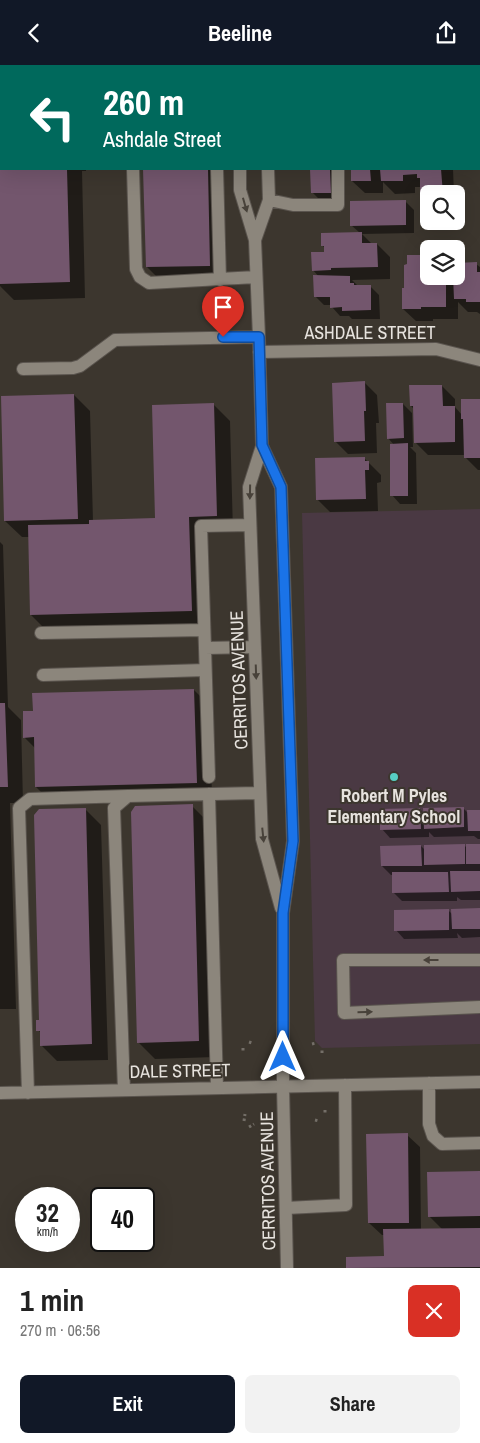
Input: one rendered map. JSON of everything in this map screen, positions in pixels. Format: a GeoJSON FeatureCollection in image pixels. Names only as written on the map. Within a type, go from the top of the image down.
{"type":"FeatureCollection","features":[{"type":"Feature","properties":{"kind":"street"},"geometry":{"type":"LineString","coordinates":[[133,170],[136,269],[140,277],[149,283],[256,277]]}},
{"type":"Feature","properties":{"kind":"street"},"geometry":{"type":"LineString","coordinates":[[217,170],[220,280]]}},
{"type":"Feature","properties":{"kind":"street","name":"CERRITOS AVENUE"},"geometry":{"type":"LineString","coordinates":[[240,170],[240,190],[255,240],[259,337],[262,445],[249,487],[262,839],[283,913]]}},
{"type":"Feature","properties":{"kind":"street","name":"CERRITOS AVENUE"},"geometry":{"type":"LineString","coordinates":[[255,240],[269,200],[268,170]]}},
{"type":"Feature","properties":{"kind":"street"},"geometry":{"type":"LineString","coordinates":[[269,200],[293,205],[338,205],[338,170]]}},
{"type":"Feature","properties":{"kind":"street"},"geometry":{"type":"LineString","coordinates":[[23,369],[73,368],[80,366],[115,340],[259,337]]}},
{"type":"Feature","properties":{"kind":"street","name":"ASHDALE STREET"},"geometry":{"type":"LineString","coordinates":[[259,352],[436,349],[480,360]]}},
{"type":"Feature","properties":{"kind":"street","name":"CERRITOS AVENUE"},"geometry":{"type":"LineString","coordinates":[[262,445],[281,487],[293,841],[283,913],[283,1086],[287,1268]]}},
{"type":"Feature","properties":{"kind":"street"},"geometry":{"type":"LineString","coordinates":[[209,777],[201,525],[250,525]]}},
{"type":"Feature","properties":{"kind":"street"},"geometry":{"type":"LineString","coordinates":[[41,633],[204,630]]}},
{"type":"Feature","properties":{"kind":"street"},"geometry":{"type":"LineString","coordinates":[[205,648],[255,647]]}},
{"type":"Feature","properties":{"kind":"street"},"geometry":{"type":"LineString","coordinates":[[43,675],[205,670]]}},
{"type":"Feature","properties":{"kind":"street"},"geometry":{"type":"LineString","coordinates":[[28,1093],[19,808],[30,799],[260,793]]}},
{"type":"Feature","properties":{"kind":"street"},"geometry":{"type":"LineString","coordinates":[[208,795],[217,1088]]}},
{"type":"Feature","properties":{"kind":"street"},"geometry":{"type":"LineString","coordinates":[[124,1090],[114,808],[128,796]]}},
{"type":"Feature","properties":{"kind":"street"},"geometry":{"type":"LineString","coordinates":[[480,960],[343,960],[344,1013],[480,1007]]}},
{"type":"Feature","properties":{"kind":"street","name":"DALE STREET"},"geometry":{"type":"LineString","coordinates":[[0,1093],[480,1082]]}},
{"type":"Feature","properties":{"kind":"street"},"geometry":{"type":"LineString","coordinates":[[429,1083],[429,1124],[433,1136],[442,1144],[480,1143]]}},
{"type":"Feature","properties":{"kind":"street"},"geometry":{"type":"LineString","coordinates":[[286,1207],[346,1205],[345,1085]]}},
{"type":"Feature","properties":{"kind":"path"},"geometry":{"type":"LineString","coordinates":[[243,1048],[243,1053]]}},
{"type":"Feature","properties":{"kind":"path"},"geometry":{"type":"LineString","coordinates":[[244,1121],[245,1114]]}},
{"type":"Feature","properties":{"kind":"path"},"geometry":{"type":"LineString","coordinates":[[250,1127],[254,1124]]}},
{"type":"Feature","properties":{"kind":"shaded area","name":"Robert M Pyles Elementary School"},"geometry":{"type":"Polygon","coordinates":[[[480,509],[480,1044],[322,1048],[315,1041],[302,513],[480,509]]]}},
{"type":"Feature","properties":{"kind":"building"},"geometry":{"type":"Polygon","coordinates":[[[0,170],[67,170],[70,282],[0,284],[0,170]]]}},
{"type":"Feature","properties":{"kind":"building"},"geometry":{"type":"Polygon","coordinates":[[[143,170],[208,170],[210,266],[146,267],[143,170]]]}},
{"type":"Feature","properties":{"kind":"building"},"geometry":{"type":"Polygon","coordinates":[[[310,170],[330,170],[331,193],[311,193],[310,170]]]}},
{"type":"Feature","properties":{"kind":"building"},"geometry":{"type":"Polygon","coordinates":[[[351,170],[370,170],[371,181],[351,181],[351,170]]]}},
{"type":"Feature","properties":{"kind":"building"},"geometry":{"type":"Polygon","coordinates":[[[380,170],[441,170],[442,185],[420,185],[420,178],[417,178],[417,174],[403,175],[403,181],[381,181],[380,170]]]}},
{"type":"Feature","properties":{"kind":"building"},"geometry":{"type":"Polygon","coordinates":[[[406,200],[406,225],[350,226],[350,201],[406,200]]]}},
{"type":"Feature","properties":{"kind":"building"},"geometry":{"type":"Polygon","coordinates":[[[362,232],[362,243],[377,243],[378,267],[331,268],[331,270],[312,271],[311,252],[324,252],[324,246],[321,246],[321,233],[362,232]]]}},
{"type":"Feature","properties":{"kind":"building"},"geometry":{"type":"Polygon","coordinates":[[[407,255],[420,255],[420,285],[446,285],[446,307],[402,309],[404,265],[407,264],[407,255]]]}},
{"type":"Feature","properties":{"kind":"building"},"geometry":{"type":"Polygon","coordinates":[[[477,262],[477,272],[480,272],[480,302],[466,302],[466,299],[454,299],[453,285],[465,285],[465,263],[477,262]]]}},
{"type":"Feature","properties":{"kind":"building"},"geometry":{"type":"Polygon","coordinates":[[[313,275],[350,276],[350,283],[354,283],[354,285],[371,285],[371,310],[342,311],[342,307],[330,308],[330,297],[314,297],[313,275]]]}},
{"type":"Feature","properties":{"kind":"building"},"geometry":{"type":"Polygon","coordinates":[[[365,381],[365,441],[334,442],[332,383],[365,381]]]}},
{"type":"Feature","properties":{"kind":"building"},"geometry":{"type":"Polygon","coordinates":[[[409,385],[442,385],[443,406],[455,406],[455,442],[414,443],[413,406],[410,406],[409,385]]]}},
{"type":"Feature","properties":{"kind":"building"},"geometry":{"type":"Polygon","coordinates":[[[74,394],[78,519],[4,521],[1,396],[74,394]]]}},
{"type":"Feature","properties":{"kind":"building"},"geometry":{"type":"Polygon","coordinates":[[[461,399],[480,399],[480,458],[464,458],[461,399]]]}},
{"type":"Feature","properties":{"kind":"building"},"geometry":{"type":"Polygon","coordinates":[[[214,403],[217,516],[189,517],[192,611],[30,615],[28,525],[89,524],[89,520],[155,518],[152,405],[214,403]]]}},
{"type":"Feature","properties":{"kind":"building"},"geometry":{"type":"Polygon","coordinates":[[[386,403],[403,403],[404,438],[387,439],[386,403]]]}},
{"type":"Feature","properties":{"kind":"building"},"geometry":{"type":"Polygon","coordinates":[[[408,443],[408,496],[390,496],[390,444],[408,443]]]}},
{"type":"Feature","properties":{"kind":"building"},"geometry":{"type":"Polygon","coordinates":[[[365,457],[365,461],[369,461],[369,470],[365,470],[366,499],[316,500],[315,458],[365,457]]]}},
{"type":"Feature","properties":{"kind":"building"},"geometry":{"type":"Polygon","coordinates":[[[194,689],[197,783],[35,787],[34,737],[23,738],[23,711],[33,711],[32,693],[194,689]]]}},
{"type":"Feature","properties":{"kind":"building"},"geometry":{"type":"Polygon","coordinates":[[[0,703],[5,703],[8,787],[0,787],[0,703]]]}},
{"type":"Feature","properties":{"kind":"building"},"geometry":{"type":"Polygon","coordinates":[[[193,804],[199,1041],[137,1043],[131,812],[135,806],[193,804]]]}},
{"type":"Feature","properties":{"kind":"building"},"geometry":{"type":"Polygon","coordinates":[[[464,807],[464,827],[424,829],[423,808],[464,807]]]}},
{"type":"Feature","properties":{"kind":"building"},"geometry":{"type":"Polygon","coordinates":[[[86,808],[92,1044],[40,1046],[40,1031],[36,1031],[36,1020],[39,1020],[34,815],[39,809],[86,808]]]}},
{"type":"Feature","properties":{"kind":"building"},"geometry":{"type":"Polygon","coordinates":[[[420,808],[421,829],[380,830],[380,809],[420,808]]]}},
{"type":"Feature","properties":{"kind":"building"},"geometry":{"type":"Polygon","coordinates":[[[467,810],[480,810],[480,831],[468,831],[467,810]]]}},
{"type":"Feature","properties":{"kind":"building"},"geometry":{"type":"Polygon","coordinates":[[[465,844],[465,864],[424,865],[424,845],[465,844]]]}},
{"type":"Feature","properties":{"kind":"building"},"geometry":{"type":"Polygon","coordinates":[[[466,844],[480,844],[480,864],[466,864],[466,844]]]}},
{"type":"Feature","properties":{"kind":"building"},"geometry":{"type":"Polygon","coordinates":[[[421,845],[422,866],[381,866],[380,846],[421,845]]]}},
{"type":"Feature","properties":{"kind":"building"},"geometry":{"type":"Polygon","coordinates":[[[450,871],[480,871],[480,891],[451,892],[450,871]]]}},
{"type":"Feature","properties":{"kind":"building"},"geometry":{"type":"Polygon","coordinates":[[[392,872],[448,872],[449,892],[392,893],[392,872]]]}},
{"type":"Feature","properties":{"kind":"building"},"geometry":{"type":"Polygon","coordinates":[[[480,908],[480,929],[452,929],[451,909],[480,908]]]}},
{"type":"Feature","properties":{"kind":"building"},"geometry":{"type":"Polygon","coordinates":[[[449,909],[449,930],[394,931],[394,910],[449,909]]]}},
{"type":"Feature","properties":{"kind":"building"},"geometry":{"type":"Polygon","coordinates":[[[408,1133],[409,1223],[368,1223],[366,1134],[408,1133]]]}},
{"type":"Feature","properties":{"kind":"building"},"geometry":{"type":"Polygon","coordinates":[[[480,1171],[480,1216],[428,1217],[427,1172],[480,1171]]]}},
{"type":"Feature","properties":{"kind":"building"},"geometry":{"type":"Polygon","coordinates":[[[480,1228],[480,1267],[346,1268],[346,1257],[384,1256],[383,1229],[480,1228]]]}},
{"type":"Feature","properties":{"kind":"place","name":"Robert M Pyles Elementary School"},"geometry":{"type":"Point","coordinates":[394,777]}},
{"type":"Feature","properties":{"kind":"route"},"geometry":{"type":"LineString","coordinates":[[223,337],[259,337],[262,445],[281,487],[293,841],[283,913],[283,1057]]}}]}
